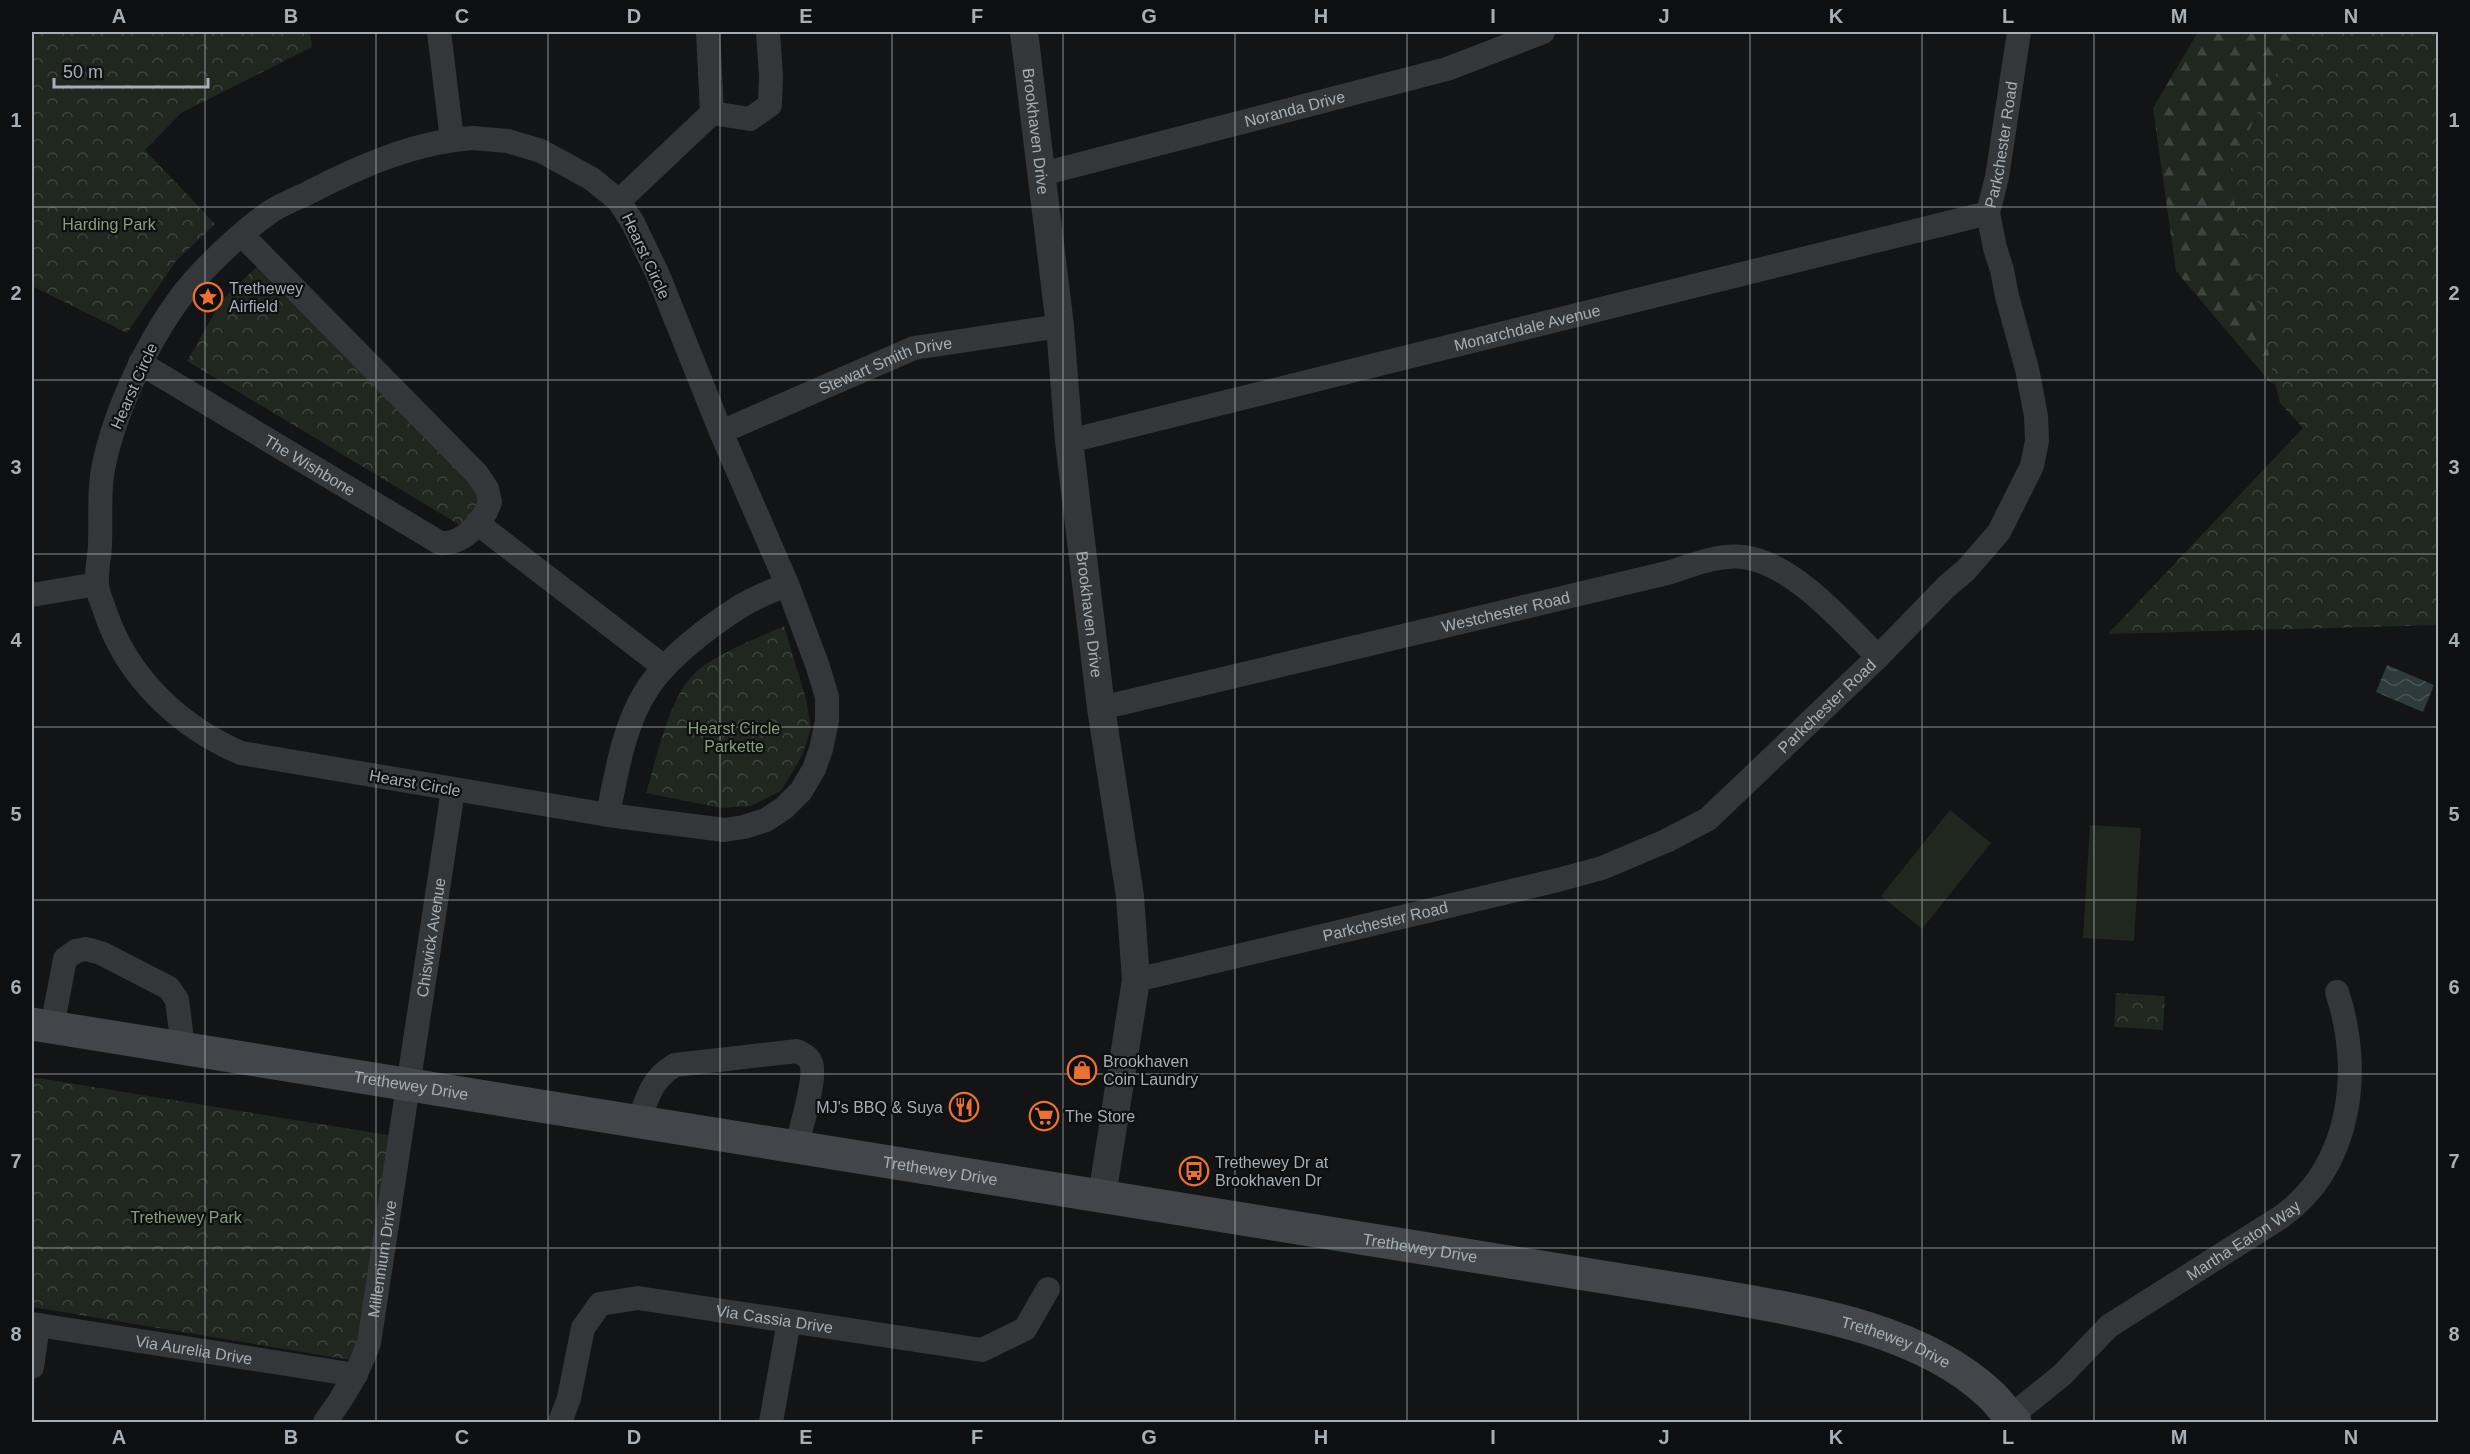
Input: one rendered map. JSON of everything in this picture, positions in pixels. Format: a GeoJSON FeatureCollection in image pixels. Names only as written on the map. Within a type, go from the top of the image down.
{"type":"FeatureCollection","features":[{"type":"Feature","properties":{"kind":"main road","name":"Trethewey Drive"},"geometry":{"type":"LineString","coordinates":[[42,1025],[1702,1293],[1795,1310],[1882,1333],[1919,1348],[1965,1375],[1990,1395],[2013,1420]]}},
{"type":"Feature","properties":{"kind":"street"},"geometry":{"type":"LineString","coordinates":[[439,32],[452,139]]}},
{"type":"Feature","properties":{"kind":"street"},"geometry":{"type":"LineString","coordinates":[[619,201],[712,113],[708,32]]}},
{"type":"Feature","properties":{"kind":"street"},"geometry":{"type":"LineString","coordinates":[[712,113],[750,119],[770,105],[768,32]]}},
{"type":"Feature","properties":{"kind":"street","name":"Brookhaven Drive"},"geometry":{"type":"LineString","coordinates":[[1024,32],[1060,326],[1069,441],[1101,708],[1130,896],[1136,980],[1102,1196]]}},
{"type":"Feature","properties":{"kind":"street","name":"Noranda Drive"},"geometry":{"type":"LineString","coordinates":[[1042,174],[1447,69],[1543,32]]}},
{"type":"Feature","properties":{"kind":"street","name":"Parkchester Road"},"geometry":{"type":"LineString","coordinates":[[1136,980],[1558,880],[1602,868],[1666,841],[1708,819],[1966,570],[2000,531],[2032,466],[2037,441],[2036,416],[2026,369],[1988,213],[1996,177],[2019,32]]}},
{"type":"Feature","properties":{"kind":"street","name":"Hearst Circle"},"geometry":{"type":"LineString","coordinates":[[452,139],[508,141],[541,151],[592,179],[619,201],[633,223],[658,275],[721,432],[788,584],[818,667],[827,697],[827,721],[814,770],[801,791],[766,820],[724,830],[608,815],[241,753],[202,735],[161,700],[132,664],[110,625],[97,584],[102,475],[115,427],[140,363],[166,318],[200,274],[273,210],[338,178],[411,149],[452,139]]}},
{"type":"Feature","properties":{"kind":"street","name":"Monarchdale Avenue"},"geometry":{"type":"LineString","coordinates":[[1069,441],[1988,213]]}},
{"type":"Feature","properties":{"kind":"street","name":"The Wishbone"},"geometry":{"type":"LineString","coordinates":[[140,363],[440,543],[458,541],[477,523],[490,502],[487,489],[477,474],[242,235]]}},
{"type":"Feature","properties":{"kind":"street","name":"Stewart Smith Drive"},"geometry":{"type":"LineString","coordinates":[[721,432],[914,348],[1060,326]]}},
{"type":"Feature","properties":{"kind":"street"},"geometry":{"type":"LineString","coordinates":[[477,523],[664,667]]}},
{"type":"Feature","properties":{"kind":"street","name":"Westchester Road"},"geometry":{"type":"LineString","coordinates":[[1101,708],[1655,576],[1718,558],[1742,557],[1761,561],[1800,583],[1878,657]]}},
{"type":"Feature","properties":{"kind":"street"},"geometry":{"type":"LineString","coordinates":[[32,595],[97,584]]}},
{"type":"Feature","properties":{"kind":"street"},"geometry":{"type":"LineString","coordinates":[[608,815],[621,755],[647,688],[664,667],[743,604],[788,584]]}},
{"type":"Feature","properties":{"kind":"street","name":"Chiswick Avenue"},"geometry":{"type":"LineString","coordinates":[[410,1086],[453,790]]}},
{"type":"Feature","properties":{"kind":"street","name":"Trethewey Drive"},"geometry":{"type":"LineString","coordinates":[[42,1025],[65,959],[76,951],[87,948],[169,988],[177,1000],[183,1047]]}},
{"type":"Feature","properties":{"kind":"street","name":"Martha Eaton Way"},"geometry":{"type":"LineString","coordinates":[[2013,1420],[2062,1375],[2109,1326],[2281,1217],[2302,1200],[2317,1183],[2337,1145],[2348,1094],[2348,1039],[2337,992]]}},
{"type":"Feature","properties":{"kind":"street"},"geometry":{"type":"LineString","coordinates":[[639,1121],[652,1085],[664,1071],[675,1065],[797,1051],[806,1056],[813,1072],[810,1093],[795,1148]]}},
{"type":"Feature","properties":{"kind":"street","name":"Millennium Drive"},"geometry":{"type":"LineString","coordinates":[[325,1422],[345,1395],[369,1343],[410,1086]]}},
{"type":"Feature","properties":{"kind":"street","name":"Via Cassia Drive"},"geometry":{"type":"LineString","coordinates":[[560,1422],[569,1398],[583,1328],[600,1304],[638,1298],[982,1350],[1025,1329],[1048,1289]]}},
{"type":"Feature","properties":{"kind":"street"},"geometry":{"type":"LineString","coordinates":[[771,1422],[789,1321]]}},
{"type":"Feature","properties":{"kind":"street"},"geometry":{"type":"LineString","coordinates":[[32,1367],[35,1325]]}},
{"type":"Feature","properties":{"kind":"street","name":"Via Aurelia Drive"},"geometry":{"type":"LineString","coordinates":[[35,1325],[356,1375]]}},
{"type":"Feature","properties":{"kind":"green space","name":"Harding Park"},"geometry":{"type":"Polygon","coordinates":[[[45,32],[310,32],[312,47],[181,113],[145,150],[215,224],[176,261],[127,333],[32,286],[32,35],[45,32]]]}},
{"type":"Feature","properties":{"kind":"green space"},"geometry":{"type":"Polygon","coordinates":[[[2198,32],[2431,32],[2357,437],[2269,381],[2176,271],[2153,108],[2198,32]]]}},
{"type":"Feature","properties":{"kind":"green space"},"geometry":{"type":"Polygon","coordinates":[[[2296,32],[2438,32],[2438,625],[2108,634],[2303,428],[2280,403],[2228,175],[2296,32]]]}},
{"type":"Feature","properties":{"kind":"green space"},"geometry":{"type":"Polygon","coordinates":[[[265,259],[477,487],[484,511],[463,527],[187,361],[222,300],[265,259]]]}},
{"type":"Feature","properties":{"kind":"green space","name":"Hearst Circle Parkette"},"geometry":{"type":"Polygon","coordinates":[[[784,626],[806,699],[811,728],[802,756],[781,791],[751,806],[721,808],[646,793],[670,714],[685,685],[694,674],[724,653],[784,626]]]}},
{"type":"Feature","properties":{"kind":"green space"},"geometry":{"type":"Polygon","coordinates":[[[1950,810],[1991,843],[1922,929],[1881,896],[1950,810]]]}},
{"type":"Feature","properties":{"kind":"green space"},"geometry":{"type":"Polygon","coordinates":[[[2090,825],[2141,828],[2134,941],[2083,938],[2090,825]]]}},
{"type":"Feature","properties":{"kind":"green space"},"geometry":{"type":"Polygon","coordinates":[[[2116,993],[2165,996],[2163,1030],[2114,1027],[2116,993]]]}},
{"type":"Feature","properties":{"kind":"green space","name":"Trethewey Park"},"geometry":{"type":"Polygon","coordinates":[[[32,1077],[394,1136],[357,1361],[32,1307],[32,1077]]]}},
{"type":"Feature","properties":{"kind":"water"},"geometry":{"type":"Polygon","coordinates":[[[2387,665],[2434,685],[2423,712],[2376,692],[2387,665]]]}},
{"type":"Feature","properties":{"kind":"place","name":"Trethewey Airfield"},"geometry":{"type":"Point","coordinates":[208,297]}},
{"type":"Feature","properties":{"kind":"place","name":"Brookhaven Coin Laundry"},"geometry":{"type":"Point","coordinates":[1082,1070]}},
{"type":"Feature","properties":{"kind":"place","name":"MJ's BBQ & Suya"},"geometry":{"type":"Point","coordinates":[964,1107]}},
{"type":"Feature","properties":{"kind":"place","name":"The Store"},"geometry":{"type":"Point","coordinates":[1044,1116]}},
{"type":"Feature","properties":{"kind":"place","name":"Trethewey Dr at Brookhaven Dr"},"geometry":{"type":"Point","coordinates":[1194,1171]}}]}
